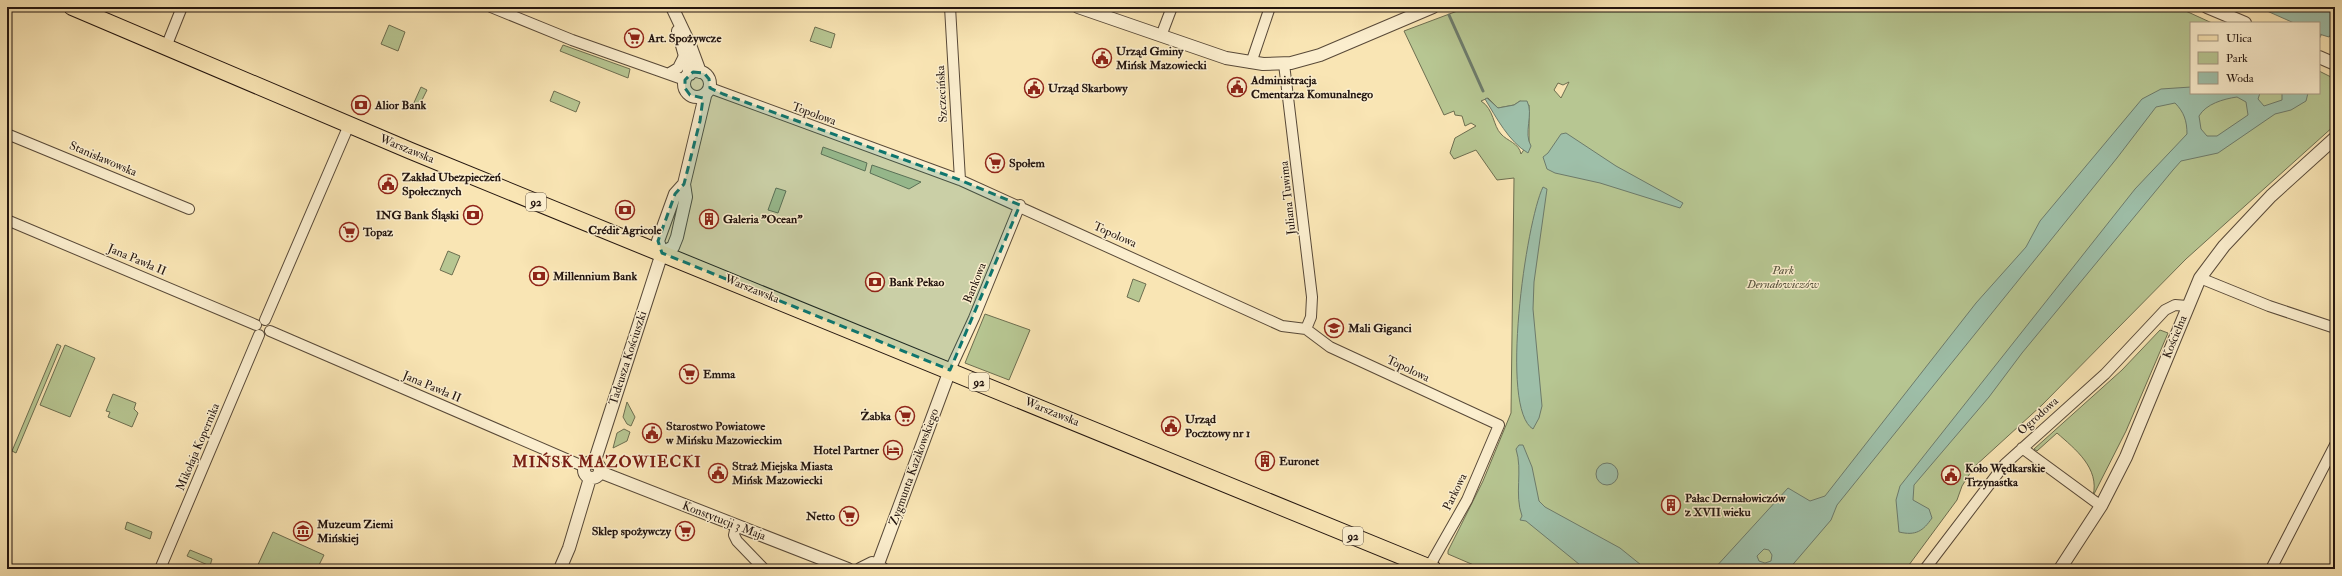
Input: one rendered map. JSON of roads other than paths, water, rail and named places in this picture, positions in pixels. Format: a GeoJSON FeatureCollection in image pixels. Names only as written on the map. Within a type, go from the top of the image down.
{"type":"FeatureCollection","features":[{"type":"Feature","properties":{"kind":"main road","name":"Warszawska"},"geometry":{"type":"LineString","coordinates":[[72,7],[349,125],[950,370],[1424,567]]}},
{"type":"Feature","properties":{"kind":"street"},"geometry":{"type":"LineString","coordinates":[[166,47],[182,7]]}},
{"type":"Feature","properties":{"kind":"street"},"geometry":{"type":"LineString","coordinates":[[491,7],[572,40],[668,74],[692,75],[709,79],[684,184],[686,197],[677,237],[673,246],[662,253],[658,241],[675,194],[684,184]]}},
{"type":"Feature","properties":{"kind":"street","name":"Szczecińska"},"geometry":{"type":"LineString","coordinates":[[950,7],[960,180]]}},
{"type":"Feature","properties":{"kind":"street"},"geometry":{"type":"LineString","coordinates":[[1078,7],[1226,58],[1251,63],[1284,64],[1320,55],[1418,9],[1433,7]]}},
{"type":"Feature","properties":{"kind":"street"},"geometry":{"type":"LineString","coordinates":[[1161,36],[1172,7]]}},
{"type":"Feature","properties":{"kind":"street"},"geometry":{"type":"LineString","coordinates":[[1251,63],[1270,7]]}},
{"type":"Feature","properties":{"kind":"street"},"geometry":{"type":"LineString","coordinates":[[2207,7],[2243,22]]}},
{"type":"Feature","properties":{"kind":"street"},"geometry":{"type":"LineString","coordinates":[[673,10],[684,56],[692,75]]}},
{"type":"Feature","properties":{"kind":"street"},"geometry":{"type":"LineString","coordinates":[[673,10],[690,45],[692,75],[685,88],[694,107],[695,133]]}},
{"type":"Feature","properties":{"kind":"street"},"geometry":{"type":"LineString","coordinates":[[668,74],[678,68],[684,56]]}},
{"type":"Feature","properties":{"kind":"street"},"geometry":{"type":"LineString","coordinates":[[2321,58],[2335,64]]}},
{"type":"Feature","properties":{"kind":"street","name":"Juliana Tuwima"},"geometry":{"type":"LineString","coordinates":[[1284,64],[1312,297],[1311,317],[1306,329]]}},
{"type":"Feature","properties":{"kind":"street"},"geometry":{"type":"LineString","coordinates":[[690,96],[698,98],[707,92]]}},
{"type":"Feature","properties":{"kind":"street","name":"Topolowa"},"geometry":{"type":"LineString","coordinates":[[707,92],[960,180],[1020,205],[1282,326],[1306,329],[1330,348],[1499,425]]}},
{"type":"Feature","properties":{"kind":"street"},"geometry":{"type":"LineString","coordinates":[[265,320],[349,125]]}},
{"type":"Feature","properties":{"kind":"street","name":"Stanisławowska"},"geometry":{"type":"LineString","coordinates":[[7,134],[190,209]]}},
{"type":"Feature","properties":{"kind":"street","name":"Kościelna"},"geometry":{"type":"LineString","coordinates":[[2060,569],[2101,506],[2126,457],[2187,306],[2200,278],[2214,258],[2271,196],[2335,138]]}},
{"type":"Feature","properties":{"kind":"street","name":"Bankowa"},"geometry":{"type":"LineString","coordinates":[[950,370],[974,318],[1020,205]]}},
{"type":"Feature","properties":{"kind":"street","name":"Jana Pawła II"},"geometry":{"type":"LineString","coordinates":[[7,220],[256,325]]}},
{"type":"Feature","properties":{"kind":"street","name":"Tadeusza Kościuszki"},"geometry":{"type":"LineString","coordinates":[[560,569],[569,548],[592,470],[662,253]]}},
{"type":"Feature","properties":{"kind":"street"},"geometry":{"type":"LineString","coordinates":[[2200,278],[2270,306],[2335,328]]}},
{"type":"Feature","properties":{"kind":"street","name":"Ogrodowa"},"geometry":{"type":"LineString","coordinates":[[1925,569],[1994,476],[2022,448],[2106,374],[2166,310],[2175,305],[2187,306]]}},
{"type":"Feature","properties":{"kind":"street"},"geometry":{"type":"LineString","coordinates":[[261,320],[265,320],[270,326],[270,331],[264,335],[259,335],[255,329],[256,325],[261,320]]}},
{"type":"Feature","properties":{"kind":"street","name":"Jana Pawła II"},"geometry":{"type":"LineString","coordinates":[[270,331],[592,470]]}},
{"type":"Feature","properties":{"kind":"street","name":"Mikołaja Kopernika"},"geometry":{"type":"LineString","coordinates":[[160,569],[259,335]]}},
{"type":"Feature","properties":{"kind":"street","name":"Zygmunta Kazikowskiego"},"geometry":{"type":"LineString","coordinates":[[881,567],[950,370]]}},
{"type":"Feature","properties":{"kind":"street","name":"Parkowa"},"geometry":{"type":"LineString","coordinates":[[1424,567],[1467,500],[1499,425]]}},
{"type":"Feature","properties":{"kind":"street"},"geometry":{"type":"LineString","coordinates":[[2271,569],[2335,445]]}},
{"type":"Feature","properties":{"kind":"street"},"geometry":{"type":"LineString","coordinates":[[2022,448],[2101,506]]}},
{"type":"Feature","properties":{"kind":"street","name":"Konstytucji 3 Maja"},"geometry":{"type":"LineString","coordinates":[[592,470],[848,569]]}},
{"type":"Feature","properties":{"kind":"street"},"geometry":{"type":"LineString","coordinates":[[736,526],[734,536],[737,541],[764,569]]}},
{"type":"Feature","properties":{"kind":"street"},"geometry":{"type":"LineString","coordinates":[[860,569],[867,564],[881,567]]}},
{"type":"Feature","properties":{"kind":"water"},"geometry":{"type":"Polygon","coordinates":[[[2258,7],[2335,7],[2335,29],[2329,37],[2320,34],[2320,22],[2292,22],[2258,7]]]}},
{"type":"Feature","properties":{"kind":"water"},"geometry":{"type":"Polygon","coordinates":[[[2190,87],[2190,94],[2260,94],[2258,99],[2264,106],[2282,100],[2282,94],[2308,94],[2306,101],[2291,110],[2275,114],[2218,153],[2181,161],[2173,170],[2022,353],[1989,397],[1914,485],[1913,500],[1929,509],[1932,518],[1922,529],[1915,533],[1899,532],[1896,500],[1900,486],[2135,189],[2187,134],[2184,117],[2181,110],[2175,103],[2156,107],[2117,158],[1837,505],[1831,520],[1789,569],[1714,569],[1788,488],[1810,501],[1825,496],[1976,303],[2026,247],[2040,221],[2142,99],[2161,89],[2190,87]],[[2237,97],[2226,99],[2210,105],[2199,116],[2201,129],[2207,136],[2217,136],[2248,115],[2246,102],[2237,97]],[[1764,549],[1757,556],[1759,561],[1765,563],[1771,561],[1772,555],[1769,550],[1764,549]]]}},
{"type":"Feature","properties":{"kind":"water"},"geometry":{"type":"Polygon","coordinates":[[[1487,98],[1498,108],[1514,105],[1520,101],[1527,101],[1529,106],[1528,135],[1531,146],[1528,153],[1509,136],[1485,99],[1487,98]]]}},
{"type":"Feature","properties":{"kind":"water"},"geometry":{"type":"Polygon","coordinates":[[[1566,133],[1616,166],[1683,203],[1680,208],[1600,183],[1555,173],[1547,169],[1543,157],[1548,153],[1561,134],[1566,133]]]}},
{"type":"Feature","properties":{"kind":"water"},"geometry":{"type":"Polygon","coordinates":[[[1543,187],[1547,189],[1534,282],[1533,309],[1542,406],[1539,418],[1533,429],[1523,414],[1518,388],[1517,353],[1523,274],[1529,237],[1536,207],[1543,187]]]}},
{"type":"Feature","properties":{"kind":"water"},"geometry":{"type":"Polygon","coordinates":[[[1519,445],[1523,445],[1532,467],[1539,501],[1545,507],[1620,548],[1646,569],[1585,569],[1526,521],[1520,520],[1522,516],[1519,499],[1519,466],[1516,449],[1519,445]]]}},
{"type":"Feature","properties":{"kind":"water"},"geometry":{"type":"Polygon","coordinates":[[[1607,463],[1615,466],[1618,474],[1615,482],[1607,485],[1599,482],[1596,474],[1599,466],[1607,463]]]}},
{"type":"Feature","properties":{"kind":"waterway"},"geometry":{"type":"LineString","coordinates":[[1449,15],[1483,91]]}},
{"type":"Feature","properties":{"kind":"place","name":"Art. Spożywcze"},"geometry":{"type":"Point","coordinates":[634,38]}},
{"type":"Feature","properties":{"kind":"place","name":"Urząd Gminy Mińsk Mazowiecki"},"geometry":{"type":"Point","coordinates":[1102,58]}},
{"type":"Feature","properties":{"kind":"place","name":"Administracja Cmentarza Komunalnego"},"geometry":{"type":"Point","coordinates":[1237,87]}},
{"type":"Feature","properties":{"kind":"place","name":"Urząd Skarbowy"},"geometry":{"type":"Point","coordinates":[1034,88]}},
{"type":"Feature","properties":{"kind":"place","name":"Alior Bank"},"geometry":{"type":"Point","coordinates":[361,105]}},
{"type":"Feature","properties":{"kind":"place","name":"Społem"},"geometry":{"type":"Point","coordinates":[995,163]}},
{"type":"Feature","properties":{"kind":"place","name":"Zakład Ubezpieczeń Społecznych"},"geometry":{"type":"Point","coordinates":[388,184]}},
{"type":"Feature","properties":{"kind":"place","name":"Crédit Agricole"},"geometry":{"type":"Point","coordinates":[625,210]}},
{"type":"Feature","properties":{"kind":"place","name":"ING Bank Śląski"},"geometry":{"type":"Point","coordinates":[473,215]}},
{"type":"Feature","properties":{"kind":"place","name":"Galeria \"Ocean\""},"geometry":{"type":"Point","coordinates":[709,219]}},
{"type":"Feature","properties":{"kind":"place","name":"Topaz"},"geometry":{"type":"Point","coordinates":[349,232]}},
{"type":"Feature","properties":{"kind":"place","name":"Millennium Bank"},"geometry":{"type":"Point","coordinates":[539,276]}},
{"type":"Feature","properties":{"kind":"place","name":"Bank Pekao"},"geometry":{"type":"Point","coordinates":[875,282]}},
{"type":"Feature","properties":{"kind":"place","name":"Mali Giganci"},"geometry":{"type":"Point","coordinates":[1334,328]}},
{"type":"Feature","properties":{"kind":"place","name":"Emma"},"geometry":{"type":"Point","coordinates":[689,374]}},
{"type":"Feature","properties":{"kind":"place","name":"Żabka"},"geometry":{"type":"Point","coordinates":[905,416]}},
{"type":"Feature","properties":{"kind":"place","name":"Urząd Pocztowy nr 1"},"geometry":{"type":"Point","coordinates":[1171,426]}},
{"type":"Feature","properties":{"kind":"place","name":"Starostwo Powiatowe w Mińsku Mazowieckim"},"geometry":{"type":"Point","coordinates":[652,433]}},
{"type":"Feature","properties":{"kind":"place","name":"Hotel Partner"},"geometry":{"type":"Point","coordinates":[893,450]}},
{"type":"Feature","properties":{"kind":"place","name":"Euronet"},"geometry":{"type":"Point","coordinates":[1265,461]}},
{"type":"Feature","properties":{"kind":"place","name":"Straż Miejska Miasta Mińsk Mazowiecki"},"geometry":{"type":"Point","coordinates":[718,473]}},
{"type":"Feature","properties":{"kind":"place","name":"Koło Wędkarskie Trzynastka"},"geometry":{"type":"Point","coordinates":[1951,475]}},
{"type":"Feature","properties":{"kind":"place","name":"Pałac Dernałowiczów z XVII wieku"},"geometry":{"type":"Point","coordinates":[1671,505]}},
{"type":"Feature","properties":{"kind":"place","name":"Netto"},"geometry":{"type":"Point","coordinates":[849,516]}},
{"type":"Feature","properties":{"kind":"place","name":"Muzeum Ziemi Mińskiej"},"geometry":{"type":"Point","coordinates":[303,531]}},
{"type":"Feature","properties":{"kind":"place","name":"Sklep spożywczy"},"geometry":{"type":"Point","coordinates":[685,531]}},
{"type":"Feature","properties":{"kind":"district","name":"MIŃSK MAZOWIECKI"},"geometry":{"type":"Point","coordinates":[607,462]}},
{"type":"Feature","properties":{"kind":"park label","name":"Park Dernałowiczów"},"geometry":{"type":"Point","coordinates":[1783,277]}}]}
